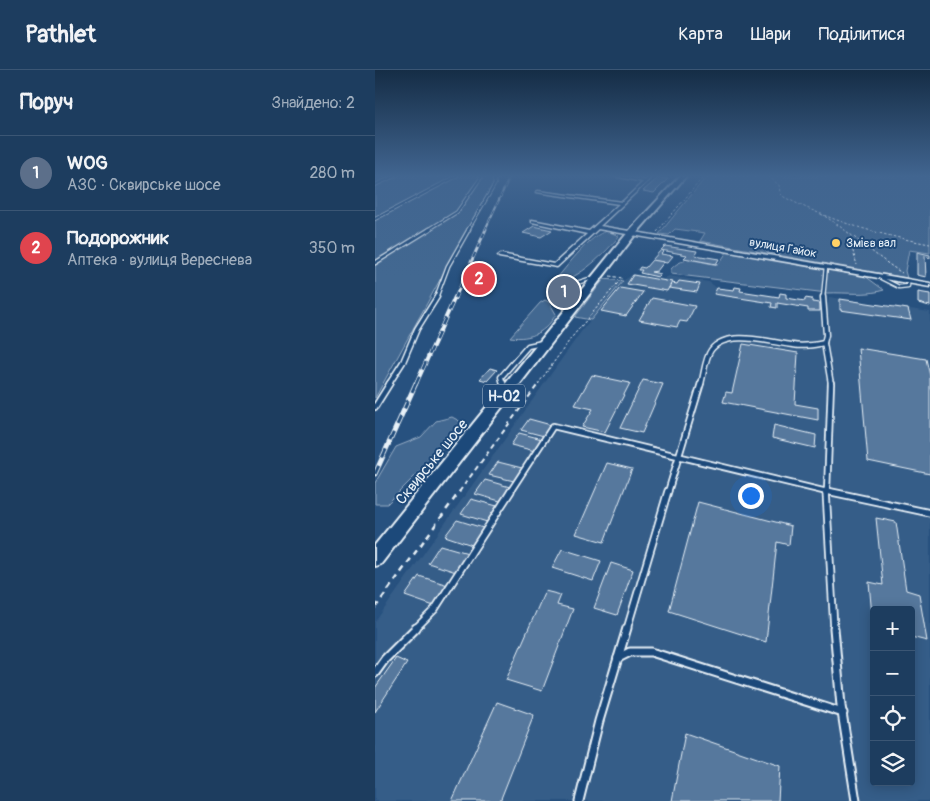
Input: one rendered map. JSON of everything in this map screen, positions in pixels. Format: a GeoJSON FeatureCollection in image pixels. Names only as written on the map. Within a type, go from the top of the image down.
{"type":"FeatureCollection","features":[{"type":"Feature","properties":{"kind":"main road","name":"Сквирське шосе"},"geometry":{"type":"LineString","coordinates":[[375,558],[506,394],[569,311],[652,210]]}},
{"type":"Feature","properties":{"kind":"street"},"geometry":{"type":"LineString","coordinates":[[501,256],[555,266],[615,210]]}},
{"type":"Feature","properties":{"kind":"street"},"geometry":{"type":"LineString","coordinates":[[534,221],[591,233]]}},
{"type":"Feature","properties":{"kind":"street","name":"вулиця Гайок"},"geometry":{"type":"LineString","coordinates":[[597,227],[909,279],[930,285]]}},
{"type":"Feature","properties":{"kind":"lane"},"geometry":{"type":"LineString","coordinates":[[375,219],[392,210]]}},
{"type":"Feature","properties":{"kind":"lane"},"geometry":{"type":"LineString","coordinates":[[375,263],[459,210]]}},
{"type":"Feature","properties":{"kind":"lane"},"geometry":{"type":"LineString","coordinates":[[375,407],[403,362],[417,329],[429,312],[448,266],[480,210]]}},
{"type":"Feature","properties":{"kind":"lane"},"geometry":{"type":"LineString","coordinates":[[826,266],[823,296],[826,335],[824,343],[832,390],[827,491],[835,649],[856,801]]}},
{"type":"Feature","properties":{"kind":"lane"},"geometry":{"type":"LineString","coordinates":[[579,801],[618,658],[677,456],[711,350],[720,341],[736,337],[810,348],[824,343]]}},
{"type":"Feature","properties":{"kind":"lane"},"geometry":{"type":"LineString","coordinates":[[375,673],[385,659],[435,609],[553,426],[827,491],[930,513]]}},
{"type":"Feature","properties":{"kind":"lane"},"geometry":{"type":"LineString","coordinates":[[618,658],[630,652],[651,652],[843,712]]}},
{"type":"Feature","properties":{"kind":"path"},"geometry":{"type":"LineString","coordinates":[[656,231],[674,210]]}},
{"type":"Feature","properties":{"kind":"path"},"geometry":{"type":"LineString","coordinates":[[813,210],[833,221],[848,236],[909,279]]}},
{"type":"Feature","properties":{"kind":"path"},"geometry":{"type":"LineString","coordinates":[[817,212],[878,232],[930,244]]}},
{"type":"Feature","properties":{"kind":"path"},"geometry":{"type":"LineString","coordinates":[[848,236],[859,271]]}},
{"type":"Feature","properties":{"kind":"path"},"geometry":{"type":"LineString","coordinates":[[375,608],[572,337],[622,278]]}},
{"type":"Feature","properties":{"kind":"shaded area"},"geometry":{"type":"Polygon","coordinates":[[[375,210],[478,210],[375,398],[375,210]]]}},
{"type":"Feature","properties":{"kind":"shaded area"},"geometry":{"type":"Polygon","coordinates":[[[679,210],[930,210],[930,253],[909,250],[905,271],[907,278],[700,241],[705,233],[675,229],[669,235],[659,234],[679,210]]]}},
{"type":"Feature","properties":{"kind":"shaded area"},"geometry":{"type":"Polygon","coordinates":[[[607,231],[619,236],[608,249],[583,271],[565,280],[558,281],[557,278],[580,251],[594,238],[607,231]]]}},
{"type":"Feature","properties":{"kind":"shaded area"},"geometry":{"type":"Polygon","coordinates":[[[727,252],[865,276],[884,290],[863,293],[827,293],[671,274],[671,269],[676,264],[687,260],[718,265],[727,252]]]}},
{"type":"Feature","properties":{"kind":"shaded area"},"geometry":{"type":"Polygon","coordinates":[[[633,274],[663,279],[669,276],[709,282],[717,288],[828,303],[829,297],[930,312],[930,801],[375,801],[375,622],[583,329],[623,281],[633,274]]]}},
{"type":"Feature","properties":{"kind":"shaded area"},"geometry":{"type":"Polygon","coordinates":[[[604,279],[623,281],[591,320],[575,317],[604,279]]]}},
{"type":"Feature","properties":{"kind":"shaded area"},"geometry":{"type":"Polygon","coordinates":[[[545,300],[549,302],[556,314],[548,326],[531,336],[510,337],[540,303],[545,300]]]}},
{"type":"Feature","properties":{"kind":"shaded area"},"geometry":{"type":"Polygon","coordinates":[[[452,417],[463,423],[449,442],[387,504],[375,504],[375,483],[396,447],[421,437],[436,421],[452,417]]]}},
{"type":"Feature","properties":{"kind":"building"},"geometry":{"type":"Polygon","coordinates":[[[534,226],[552,230],[541,237],[523,233],[534,226]]]}},
{"type":"Feature","properties":{"kind":"building"},"geometry":{"type":"Polygon","coordinates":[[[665,246],[697,251],[695,255],[719,259],[716,264],[684,258],[687,255],[661,250],[665,246]]]}},
{"type":"Feature","properties":{"kind":"building"},"geometry":{"type":"Polygon","coordinates":[[[661,250],[664,251],[661,254],[673,256],[667,263],[652,260],[661,250]]]}},
{"type":"Feature","properties":{"kind":"building"},"geometry":{"type":"Polygon","coordinates":[[[917,252],[930,255],[930,258],[925,256],[926,277],[917,275],[917,252]]]}},
{"type":"Feature","properties":{"kind":"building"},"geometry":{"type":"Polygon","coordinates":[[[652,260],[664,262],[657,271],[651,272],[661,274],[658,277],[640,273],[642,270],[638,270],[640,267],[645,268],[652,260]]]}},
{"type":"Feature","properties":{"kind":"building"},"geometry":{"type":"Polygon","coordinates":[[[633,275],[672,282],[667,291],[627,284],[633,275]]]}},
{"type":"Feature","properties":{"kind":"building"},"geometry":{"type":"Polygon","coordinates":[[[679,281],[700,284],[697,292],[669,288],[672,283],[677,284],[679,281]]]}},
{"type":"Feature","properties":{"kind":"building"},"geometry":{"type":"Polygon","coordinates":[[[735,287],[741,288],[740,291],[779,297],[780,293],[786,294],[786,298],[805,301],[805,298],[812,299],[812,302],[820,303],[820,311],[808,311],[808,308],[777,303],[777,308],[771,307],[772,303],[714,294],[717,288],[734,290],[735,287]]]}},
{"type":"Feature","properties":{"kind":"building"},"geometry":{"type":"Polygon","coordinates":[[[620,288],[643,292],[626,316],[601,311],[620,288]]]}},
{"type":"Feature","properties":{"kind":"building"},"geometry":{"type":"Polygon","coordinates":[[[918,292],[930,294],[930,306],[918,303],[918,292]]]}},
{"type":"Feature","properties":{"kind":"building"},"geometry":{"type":"Polygon","coordinates":[[[652,298],[695,306],[687,322],[680,321],[677,327],[639,320],[652,298]]]}},
{"type":"Feature","properties":{"kind":"building"},"geometry":{"type":"Polygon","coordinates":[[[840,299],[908,309],[911,320],[840,310],[840,299]]]}},
{"type":"Feature","properties":{"kind":"building"},"geometry":{"type":"Polygon","coordinates":[[[743,344],[798,353],[795,404],[818,408],[818,420],[723,402],[726,392],[732,393],[743,344]]]}},
{"type":"Feature","properties":{"kind":"building"},"geometry":{"type":"Polygon","coordinates":[[[858,348],[926,359],[930,376],[930,474],[868,461],[858,348]]]}},
{"type":"Feature","properties":{"kind":"building"},"geometry":{"type":"Polygon","coordinates":[[[490,368],[497,370],[487,381],[480,379],[490,368]]]}},
{"type":"Feature","properties":{"kind":"building"},"geometry":{"type":"Polygon","coordinates":[[[592,375],[630,383],[605,432],[582,427],[593,409],[575,405],[592,375]]]}},
{"type":"Feature","properties":{"kind":"building"},"geometry":{"type":"Polygon","coordinates":[[[643,380],[663,384],[642,433],[620,428],[643,380]]]}},
{"type":"Feature","properties":{"kind":"building"},"geometry":{"type":"Polygon","coordinates":[[[529,419],[551,425],[544,436],[521,430],[529,419]]]}},
{"type":"Feature","properties":{"kind":"building"},"geometry":{"type":"Polygon","coordinates":[[[774,425],[816,435],[815,448],[772,438],[774,425]]]}},
{"type":"Feature","properties":{"kind":"building"},"geometry":{"type":"Polygon","coordinates":[[[519,433],[542,439],[535,451],[511,445],[519,433]]]}},
{"type":"Feature","properties":{"kind":"building"},"geometry":{"type":"Polygon","coordinates":[[[498,462],[522,468],[514,481],[489,475],[498,462]]]}},
{"type":"Feature","properties":{"kind":"building"},"geometry":{"type":"Polygon","coordinates":[[[607,463],[632,469],[604,542],[576,534],[607,463]]]}},
{"type":"Feature","properties":{"kind":"building"},"geometry":{"type":"Polygon","coordinates":[[[485,480],[510,487],[500,501],[475,494],[485,480]]]}},
{"type":"Feature","properties":{"kind":"building"},"geometry":{"type":"Polygon","coordinates":[[[471,499],[497,506],[487,522],[461,514],[471,499]]]}},
{"type":"Feature","properties":{"kind":"building"},"geometry":{"type":"Polygon","coordinates":[[[698,502],[791,526],[789,545],[777,542],[766,642],[669,611],[698,502]]]}},
{"type":"Feature","properties":{"kind":"building"},"geometry":{"type":"Polygon","coordinates":[[[876,518],[896,522],[906,590],[919,594],[927,641],[915,638],[915,606],[871,606],[869,582],[883,585],[876,518]]]}},
{"type":"Feature","properties":{"kind":"building"},"geometry":{"type":"Polygon","coordinates":[[[457,520],[483,528],[472,545],[445,536],[457,520]]]}},
{"type":"Feature","properties":{"kind":"building"},"geometry":{"type":"Polygon","coordinates":[[[440,545],[468,553],[456,572],[428,563],[440,545]]]}},
{"type":"Feature","properties":{"kind":"building"},"geometry":{"type":"Polygon","coordinates":[[[562,549],[601,561],[593,581],[552,568],[562,549]]]}},
{"type":"Feature","properties":{"kind":"building"},"geometry":{"type":"Polygon","coordinates":[[[611,563],[633,570],[617,615],[594,608],[611,563]]]}},
{"type":"Feature","properties":{"kind":"building"},"geometry":{"type":"Polygon","coordinates":[[[419,576],[448,585],[434,606],[405,596],[419,576]]]}},
{"type":"Feature","properties":{"kind":"building"},"geometry":{"type":"Polygon","coordinates":[[[545,591],[561,595],[557,605],[573,609],[542,691],[506,680],[545,591]]]}},
{"type":"Feature","properties":{"kind":"building"},"geometry":{"type":"Polygon","coordinates":[[[396,658],[407,663],[375,712],[375,688],[396,658]]]}},
{"type":"Feature","properties":{"kind":"building"},"geometry":{"type":"Polygon","coordinates":[[[497,702],[534,715],[500,801],[452,801],[497,702]]]}},
{"type":"Feature","properties":{"kind":"building"},"geometry":{"type":"Polygon","coordinates":[[[685,733],[780,766],[778,801],[672,801],[685,733]]]}},
{"type":"Feature","properties":{"kind":"railway"},"geometry":{"type":"LineString","coordinates":[[485,230],[494,210]]}},
{"type":"Feature","properties":{"kind":"railway"},"geometry":{"type":"LineString","coordinates":[[455,298],[486,229]]}},
{"type":"Feature","properties":{"kind":"railway"},"geometry":{"type":"LineString","coordinates":[[416,384],[455,297]]}},
{"type":"Feature","properties":{"kind":"railway"},"geometry":{"type":"LineString","coordinates":[[375,474],[416,383]]}},
{"type":"Feature","properties":{"kind":"place","name":"Змієв вал"},"geometry":{"type":"Point","coordinates":[836,243]}},
{"type":"Feature","properties":{"kind":"place","name":"Подорожник"},"geometry":{"type":"Point","coordinates":[479,279]}},
{"type":"Feature","properties":{"kind":"place","name":"WOG"},"geometry":{"type":"Point","coordinates":[564,292]}}]}
